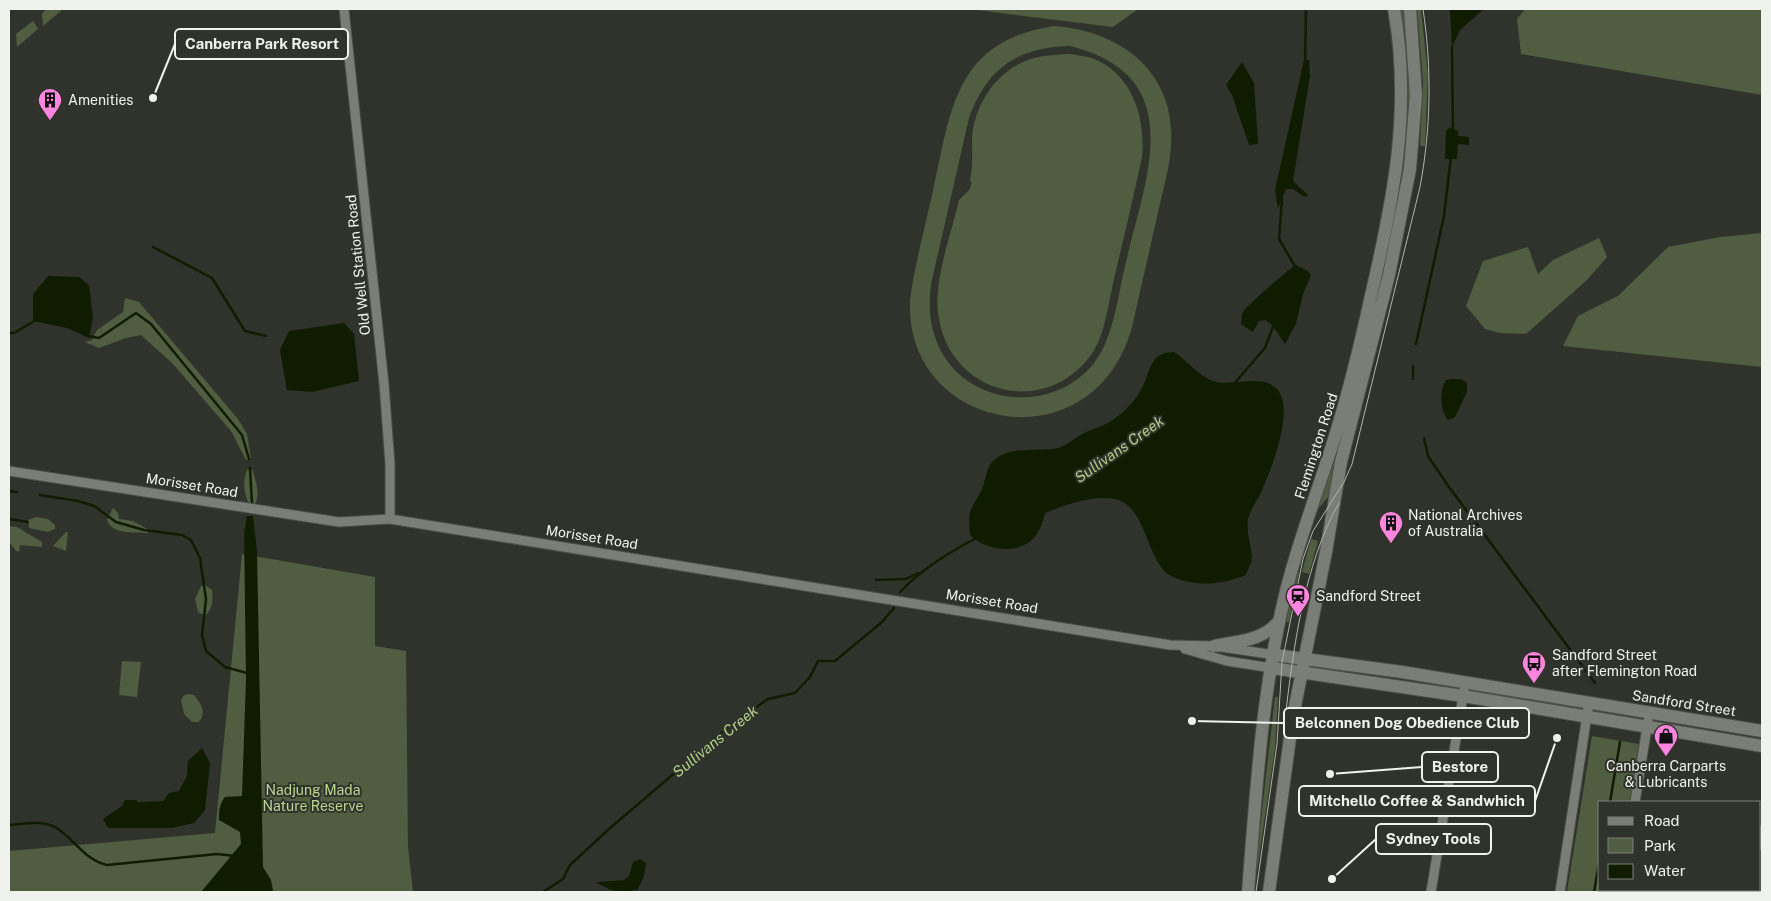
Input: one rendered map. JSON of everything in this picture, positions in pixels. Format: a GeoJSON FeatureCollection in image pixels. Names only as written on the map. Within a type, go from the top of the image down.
{"type":"FeatureCollection","features":[{"type":"Feature","properties":{"kind":"main road","name":"Flemington Road"},"geometry":{"type":"LineString","coordinates":[[1248,892],[1257,782],[1280,620],[1296,556],[1348,396],[1398,170],[1402,95],[1394,9]]}},
{"type":"Feature","properties":{"kind":"main road","name":"Flemington Road"},"geometry":{"type":"LineString","coordinates":[[1269,892],[1293,716],[1326,552],[1340,462],[1389,275],[1407,193],[1415,127],[1416,95],[1410,9]]}},
{"type":"Feature","properties":{"kind":"main road"},"geometry":{"type":"LineString","coordinates":[[1214,646],[1261,636],[1270,631],[1280,620]]}},
{"type":"Feature","properties":{"kind":"main road","name":"Sandford Street"},"geometry":{"type":"LineString","coordinates":[[1275,655],[1304,664],[1463,696],[1762,746]]}},
{"type":"Feature","properties":{"kind":"main road","name":"Sandford Street"},"geometry":{"type":"LineString","coordinates":[[1304,664],[1465,682],[1762,730]]}},
{"type":"Feature","properties":{"kind":"main road","name":"Morisset Road"},"geometry":{"type":"LineString","coordinates":[[1272,668],[1304,664]]}},
{"type":"Feature","properties":{"kind":"street","name":"Old Well Station Road"},"geometry":{"type":"LineString","coordinates":[[344,9],[384,384],[390,464],[390,518]]}},
{"type":"Feature","properties":{"kind":"street","name":"Morisset Road"},"geometry":{"type":"LineString","coordinates":[[9,471],[339,522],[390,518],[1170,645],[1227,661],[1272,668]]}},
{"type":"Feature","properties":{"kind":"street","name":"Morisset Road"},"geometry":{"type":"LineString","coordinates":[[1170,645],[1214,646],[1275,655]]}},
{"type":"Feature","properties":{"kind":"street"},"geometry":{"type":"LineString","coordinates":[[1431,892],[1465,682]]}},
{"type":"Feature","properties":{"kind":"street"},"geometry":{"type":"LineString","coordinates":[[1560,892],[1589,702]]}},
{"type":"Feature","properties":{"kind":"street"},"geometry":{"type":"LineString","coordinates":[[1635,801],[1649,712]]}},
{"type":"Feature","properties":{"kind":"green space"},"geometry":{"type":"Polygon","coordinates":[[[46,9],[61,9],[61,11],[43,26],[42,14],[46,9]]]}},
{"type":"Feature","properties":{"kind":"green space"},"geometry":{"type":"Polygon","coordinates":[[[969,9],[1138,9],[1113,27],[969,9]]]}},
{"type":"Feature","properties":{"kind":"green space"},"geometry":{"type":"Polygon","coordinates":[[[1399,9],[1405,9],[1411,91],[1401,202],[1329,498],[1313,516],[1351,401],[1389,246],[1400,189],[1406,125],[1399,9]]]}},
{"type":"Feature","properties":{"kind":"green space"},"geometry":{"type":"Polygon","coordinates":[[[1417,9],[1421,9],[1428,75],[1425,146],[1420,146],[1423,82],[1417,9]]]}},
{"type":"Feature","properties":{"kind":"green space"},"geometry":{"type":"Polygon","coordinates":[[[1525,9],[1762,9],[1762,95],[1521,54],[1517,19],[1525,9]]]}},
{"type":"Feature","properties":{"kind":"green space"},"geometry":{"type":"Polygon","coordinates":[[[33,21],[38,29],[17,47],[16,34],[33,21]]]}},
{"type":"Feature","properties":{"kind":"green space"},"geometry":{"type":"Polygon","coordinates":[[[1054,26],[1076,29],[1116,43],[1134,55],[1148,69],[1160,86],[1168,106],[1171,139],[1166,179],[1132,327],[1111,371],[1080,401],[1043,415],[1005,416],[968,404],[937,380],[916,345],[910,300],[920,245],[946,133],[953,107],[963,83],[977,63],[996,47],[1021,34],[1054,26]],[[1070,46],[1051,47],[1020,56],[995,74],[985,86],[969,118],[931,284],[930,311],[935,337],[946,359],[961,376],[980,388],[1001,395],[1024,397],[1046,394],[1068,385],[1087,371],[1096,360],[1109,334],[1143,196],[1149,164],[1150,133],[1146,105],[1132,80],[1108,60],[1070,46]]]}},
{"type":"Feature","properties":{"kind":"green space"},"geometry":{"type":"Polygon","coordinates":[[[1069,54],[1092,58],[1106,65],[1117,74],[1126,86],[1134,99],[1142,127],[1142,157],[1105,320],[1096,347],[1072,375],[1050,387],[1026,391],[1003,389],[981,380],[962,366],[947,345],[939,319],[938,291],[940,275],[959,200],[969,190],[972,183],[970,181],[974,127],[981,104],[987,93],[1003,75],[1023,62],[1040,57],[1069,54]]]}},
{"type":"Feature","properties":{"kind":"green space"},"geometry":{"type":"Polygon","coordinates":[[[1762,233],[1762,367],[1563,346],[1578,316],[1618,296],[1668,247],[1720,237],[1762,233]]]}},
{"type":"Feature","properties":{"kind":"green space"},"geometry":{"type":"Polygon","coordinates":[[[1599,238],[1607,257],[1587,280],[1526,334],[1500,333],[1485,329],[1466,306],[1483,261],[1528,247],[1538,274],[1553,260],[1599,238]]]}},
{"type":"Feature","properties":{"kind":"green space"},"geometry":{"type":"Polygon","coordinates":[[[125,298],[139,302],[238,419],[247,434],[251,459],[246,460],[231,431],[173,364],[141,335],[126,338],[99,348],[85,342],[92,340],[97,330],[123,312],[125,298]]]}},
{"type":"Feature","properties":{"kind":"green space"},"geometry":{"type":"Polygon","coordinates":[[[252,469],[257,493],[254,506],[250,505],[244,488],[247,470],[252,469]]]}},
{"type":"Feature","properties":{"kind":"green space"},"geometry":{"type":"Polygon","coordinates":[[[113,508],[118,513],[119,519],[133,521],[149,530],[148,533],[124,532],[114,528],[107,520],[113,508]]]}},
{"type":"Feature","properties":{"kind":"green space"},"geometry":{"type":"Polygon","coordinates":[[[36,517],[48,519],[55,525],[55,529],[48,532],[29,528],[28,520],[36,517]]]}},
{"type":"Feature","properties":{"kind":"green space"},"geometry":{"type":"Polygon","coordinates":[[[9,526],[17,527],[42,542],[42,547],[20,545],[19,552],[16,551],[9,542],[9,526]]]}},
{"type":"Feature","properties":{"kind":"green space"},"geometry":{"type":"Polygon","coordinates":[[[68,532],[66,551],[53,546],[68,532]]]}},
{"type":"Feature","properties":{"kind":"green space"},"geometry":{"type":"Polygon","coordinates":[[[1311,539],[1318,541],[1309,574],[1302,572],[1311,539]]]}},
{"type":"Feature","properties":{"kind":"green space","name":"Nadjung Mada Nature Reserve"},"geometry":{"type":"Polygon","coordinates":[[[242,554],[375,577],[375,646],[406,651],[408,847],[413,892],[9,892],[9,851],[215,833],[242,554]]]}},
{"type":"Feature","properties":{"kind":"green space"},"geometry":{"type":"Polygon","coordinates":[[[1297,572],[1299,572],[1289,622],[1286,622],[1297,572]]]}},
{"type":"Feature","properties":{"kind":"green space"},"geometry":{"type":"Polygon","coordinates":[[[205,585],[212,590],[212,604],[205,616],[198,612],[195,599],[201,586],[205,585]]]}},
{"type":"Feature","properties":{"kind":"green space"},"geometry":{"type":"Polygon","coordinates":[[[122,661],[141,662],[137,697],[119,695],[122,661]]]}},
{"type":"Feature","properties":{"kind":"green space"},"geometry":{"type":"Polygon","coordinates":[[[184,695],[194,695],[202,708],[203,714],[199,722],[192,722],[184,714],[181,700],[184,695]]]}},
{"type":"Feature","properties":{"kind":"green space"},"geometry":{"type":"Polygon","coordinates":[[[1275,697],[1278,697],[1275,748],[1257,871],[1255,871],[1275,697]]]}},
{"type":"Feature","properties":{"kind":"green space"},"geometry":{"type":"Polygon","coordinates":[[[1592,736],[1639,744],[1630,801],[1598,801],[1598,891],[1616,891],[1567,892],[1592,736]]]}},
{"type":"Feature","properties":{"kind":"water"},"geometry":{"type":"Polygon","coordinates":[[[1450,9],[1484,9],[1460,30],[1452,47],[1450,9]]]}},
{"type":"Feature","properties":{"kind":"water"},"geometry":{"type":"Polygon","coordinates":[[[1304,60],[1309,60],[1310,76],[1293,181],[1308,195],[1305,197],[1293,189],[1286,189],[1278,209],[1275,190],[1304,60]]]}},
{"type":"Feature","properties":{"kind":"water"},"geometry":{"type":"Polygon","coordinates":[[[1242,62],[1254,83],[1258,144],[1249,145],[1232,95],[1226,85],[1242,62]]]}},
{"type":"Feature","properties":{"kind":"water"},"geometry":{"type":"Polygon","coordinates":[[[1450,127],[1458,131],[1458,136],[1469,137],[1469,145],[1458,144],[1457,159],[1445,159],[1446,131],[1450,127]]]}},
{"type":"Feature","properties":{"kind":"water"},"geometry":{"type":"Polygon","coordinates":[[[1296,265],[1308,271],[1311,275],[1303,294],[1296,324],[1285,344],[1272,325],[1265,320],[1259,321],[1253,332],[1241,324],[1245,309],[1296,265]]]}},
{"type":"Feature","properties":{"kind":"water"},"geometry":{"type":"Polygon","coordinates":[[[48,276],[79,277],[89,285],[93,318],[89,338],[67,328],[33,321],[33,294],[48,276]]]}},
{"type":"Feature","properties":{"kind":"water"},"geometry":{"type":"Polygon","coordinates":[[[344,323],[354,334],[359,381],[312,392],[287,390],[280,350],[289,331],[344,323]]]}},
{"type":"Feature","properties":{"kind":"water"},"geometry":{"type":"Polygon","coordinates":[[[1174,352],[1200,374],[1211,380],[1224,383],[1263,382],[1276,388],[1282,397],[1284,410],[1280,440],[1270,471],[1249,516],[1248,531],[1252,557],[1246,575],[1232,580],[1204,584],[1185,581],[1169,575],[1155,557],[1140,521],[1133,511],[1125,503],[1115,499],[1097,498],[1070,504],[1045,513],[1041,527],[1036,535],[1030,542],[1022,546],[1003,549],[994,548],[985,545],[970,535],[969,518],[971,510],[981,492],[987,471],[993,461],[999,456],[1014,451],[1061,447],[1086,432],[1111,421],[1136,398],[1155,359],[1160,355],[1174,352]]]}},
{"type":"Feature","properties":{"kind":"water"},"geometry":{"type":"Polygon","coordinates":[[[1461,379],[1467,383],[1467,392],[1455,417],[1448,420],[1443,411],[1441,395],[1446,380],[1461,379]]]}},
{"type":"Feature","properties":{"kind":"water"},"geometry":{"type":"Polygon","coordinates":[[[247,516],[253,516],[257,551],[263,867],[271,880],[273,891],[201,892],[241,844],[240,832],[219,820],[219,811],[225,797],[242,796],[246,679],[244,532],[247,516]]]}},
{"type":"Feature","properties":{"kind":"water"},"geometry":{"type":"Polygon","coordinates":[[[202,748],[210,763],[205,810],[194,823],[171,828],[108,828],[103,819],[122,806],[125,800],[136,800],[138,802],[163,801],[169,793],[179,791],[187,776],[188,761],[202,748]]]}},
{"type":"Feature","properties":{"kind":"water"},"geometry":{"type":"Polygon","coordinates":[[[640,859],[646,863],[644,876],[638,889],[621,892],[606,888],[596,882],[624,880],[629,876],[633,862],[640,859]]]}},
{"type":"Feature","properties":{"kind":"waterway","name":"Sullivans Creek"},"geometry":{"type":"LineString","coordinates":[[1305,63],[1306,9]]}},
{"type":"Feature","properties":{"kind":"waterway"},"geometry":{"type":"LineString","coordinates":[[1452,47],[1453,131]]}},
{"type":"Feature","properties":{"kind":"waterway"},"geometry":{"type":"LineString","coordinates":[[1416,344],[1444,216],[1451,156]]}},
{"type":"Feature","properties":{"kind":"waterway","name":"Sullivans Creek"},"geometry":{"type":"LineString","coordinates":[[1282,199],[1279,239],[1296,268]]}},
{"type":"Feature","properties":{"kind":"waterway"},"geometry":{"type":"LineString","coordinates":[[153,247],[212,278],[245,331],[266,336]]}},
{"type":"Feature","properties":{"kind":"waterway"},"geometry":{"type":"LineString","coordinates":[[88,336],[99,338],[136,313],[151,324],[242,435],[249,459]]}},
{"type":"Feature","properties":{"kind":"waterway"},"geometry":{"type":"LineString","coordinates":[[9,333],[14,333],[36,320]]}},
{"type":"Feature","properties":{"kind":"waterway","name":"Sullivans Creek"},"geometry":{"type":"LineString","coordinates":[[1233,385],[1265,348],[1274,324]]}},
{"type":"Feature","properties":{"kind":"waterway"},"geometry":{"type":"LineString","coordinates":[[1413,366],[1413,379]]}},
{"type":"Feature","properties":{"kind":"waterway"},"geometry":{"type":"LineString","coordinates":[[1424,438],[1428,456],[1449,487],[1595,683]]}},
{"type":"Feature","properties":{"kind":"waterway"},"geometry":{"type":"LineString","coordinates":[[250,468],[252,504]]}},
{"type":"Feature","properties":{"kind":"waterway"},"geometry":{"type":"LineString","coordinates":[[9,491],[17,492]]}},
{"type":"Feature","properties":{"kind":"waterway"},"geometry":{"type":"LineString","coordinates":[[40,495],[78,501],[94,506],[116,522],[144,530],[182,535],[191,540],[200,558],[206,599],[202,635],[206,651],[225,667],[247,673]]}},
{"type":"Feature","properties":{"kind":"waterway"},"geometry":{"type":"LineString","coordinates":[[9,519],[28,522]]}},
{"type":"Feature","properties":{"kind":"waterway","name":"Sullivans Creek"},"geometry":{"type":"LineString","coordinates":[[900,592],[936,562],[976,538]]}},
{"type":"Feature","properties":{"kind":"waterway"},"geometry":{"type":"LineString","coordinates":[[876,580],[906,579],[918,573]]}},
{"type":"Feature","properties":{"kind":"waterway","name":"Sullivans Creek"},"geometry":{"type":"LineString","coordinates":[[543,892],[563,879],[570,865],[609,829],[732,724],[768,699],[795,693],[810,677],[818,661],[835,661],[882,622],[894,608]]}},
{"type":"Feature","properties":{"kind":"waterway"},"geometry":{"type":"LineString","coordinates":[[1610,801],[1620,742]]}},
{"type":"Feature","properties":{"kind":"waterway"},"geometry":{"type":"LineString","coordinates":[[9,825],[32,823],[55,827],[92,859],[107,865],[217,854],[235,856]]}},
{"type":"Feature","properties":{"kind":"waterway"},"geometry":{"type":"LineString","coordinates":[[1594,892],[1598,869]]}},
{"type":"Feature","properties":{"kind":"tram line"},"geometry":{"type":"LineString","coordinates":[[1256,892],[1277,744],[1282,662],[1303,559],[1313,531],[1344,482],[1352,464],[1420,187],[1424,165],[1429,98],[1428,53],[1423,9]]}},
{"type":"Feature","properties":{"kind":"tram line"},"geometry":{"type":"LineString","coordinates":[[1285,720],[1296,637],[1302,608],[1317,553],[1339,503]]}},
{"type":"Feature","properties":{"kind":"place","name":"Canberra Park Resort"},"geometry":{"type":"Point","coordinates":[153,98]}},
{"type":"Feature","properties":{"kind":"place","name":"Amenities"},"geometry":{"type":"Point","coordinates":[50,121]}},
{"type":"Feature","properties":{"kind":"place","name":"National Archives of Australia"},"geometry":{"type":"Point","coordinates":[1391,544]}},
{"type":"Feature","properties":{"kind":"place","name":"Sandford Street"},"geometry":{"type":"Point","coordinates":[1298,617]}},
{"type":"Feature","properties":{"kind":"place","name":"Sandford Street after Flemington Road"},"geometry":{"type":"Point","coordinates":[1534,684]}},
{"type":"Feature","properties":{"kind":"place","name":"Belconnen Dog Obedience Club"},"geometry":{"type":"Point","coordinates":[1192,721]}},
{"type":"Feature","properties":{"kind":"place","name":"Mitchello Coffee & Sandwhich"},"geometry":{"type":"Point","coordinates":[1557,738]}},
{"type":"Feature","properties":{"kind":"place","name":"Canberra Carparts & Lubricants"},"geometry":{"type":"Point","coordinates":[1666,757]}},
{"type":"Feature","properties":{"kind":"place","name":"Bestore"},"geometry":{"type":"Point","coordinates":[1330,774]}},
{"type":"Feature","properties":{"kind":"place","name":"Sydney Tools"},"geometry":{"type":"Point","coordinates":[1332,879]}}]}
